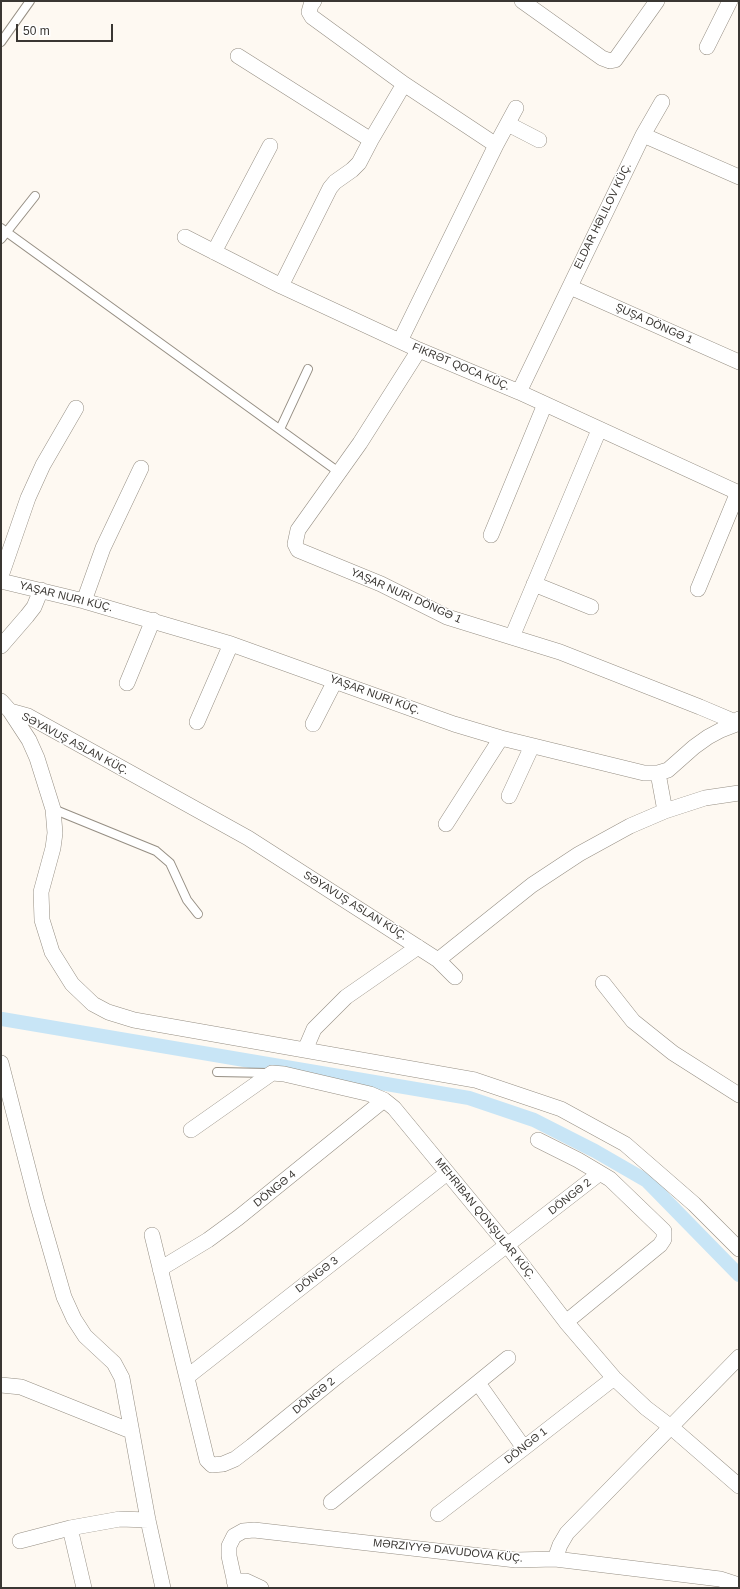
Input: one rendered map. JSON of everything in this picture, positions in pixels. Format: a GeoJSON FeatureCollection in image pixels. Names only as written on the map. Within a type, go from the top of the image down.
{"type":"FeatureCollection","features":[{"type":"Feature","properties":{"kind":"street"},"geometry":{"type":"LineString","coordinates":[[314,1],[310,5],[309,12],[312,18],[404,84],[496,145]]}},
{"type":"Feature","properties":{"kind":"street"},"geometry":{"type":"LineString","coordinates":[[522,1],[602,58],[610,62],[615,60],[657,1]]}},
{"type":"Feature","properties":{"kind":"street"},"geometry":{"type":"LineString","coordinates":[[707,47],[730,1]]}},
{"type":"Feature","properties":{"kind":"street"},"geometry":{"type":"LineString","coordinates":[[238,56],[371,140]]}},
{"type":"Feature","properties":{"kind":"street"},"geometry":{"type":"LineString","coordinates":[[281,286],[330,188],[335,182],[359,163],[404,84]]}},
{"type":"Feature","properties":{"kind":"street","name":"ELDAR HƏLILOV KÜÇ."},"geometry":{"type":"LineString","coordinates":[[519,392],[643,135],[662,102]]}},
{"type":"Feature","properties":{"kind":"street"},"geometry":{"type":"LineString","coordinates":[[400,341],[496,145],[516,108]]}},
{"type":"Feature","properties":{"kind":"street"},"geometry":{"type":"LineString","coordinates":[[508,124],[540,140]]}},
{"type":"Feature","properties":{"kind":"street"},"geometry":{"type":"LineString","coordinates":[[643,135],[739,176]]}},
{"type":"Feature","properties":{"kind":"street"},"geometry":{"type":"LineString","coordinates":[[214,252],[270,146]]}},
{"type":"Feature","properties":{"kind":"street","name":"FIKRƏT QOCA KÜÇ."},"geometry":{"type":"LineString","coordinates":[[185,237],[281,286],[419,350],[519,392],[599,430],[738,492]]}},
{"type":"Feature","properties":{"kind":"street","name":"ŞUŞA DÖNGƏ 1"},"geometry":{"type":"LineString","coordinates":[[570,287],[739,362]]}},
{"type":"Feature","properties":{"kind":"street","name":"YAŞAR NURI DÖNGƏ 1"},"geometry":{"type":"LineString","coordinates":[[419,350],[340,472],[298,530],[295,544],[298,550],[381,584],[447,617],[560,652],[739,722]]}},
{"type":"Feature","properties":{"kind":"street"},"geometry":{"type":"LineString","coordinates":[[491,535],[545,404]]}},
{"type":"Feature","properties":{"kind":"street"},"geometry":{"type":"LineString","coordinates":[[1,576],[28,498],[43,465],[76,408]]}},
{"type":"Feature","properties":{"kind":"street"},"geometry":{"type":"LineString","coordinates":[[512,637],[599,430]]}},
{"type":"Feature","properties":{"kind":"street"},"geometry":{"type":"LineString","coordinates":[[84,601],[103,548],[141,468]]}},
{"type":"Feature","properties":{"kind":"street"},"geometry":{"type":"LineString","coordinates":[[698,589],[738,492]]}},
{"type":"Feature","properties":{"kind":"street","name":"YAŞAR NURI KÜÇ."},"geometry":{"type":"LineString","coordinates":[[1,581],[84,601],[231,644],[454,724],[501,738],[644,773],[658,773]]}},
{"type":"Feature","properties":{"kind":"street"},"geometry":{"type":"LineString","coordinates":[[534,584],[591,607]]}},
{"type":"Feature","properties":{"kind":"street"},"geometry":{"type":"LineString","coordinates":[[1,646],[34,607],[40,590]]}},
{"type":"Feature","properties":{"kind":"street"},"geometry":{"type":"LineString","coordinates":[[127,683],[153,620]]}},
{"type":"Feature","properties":{"kind":"street"},"geometry":{"type":"LineString","coordinates":[[197,722],[231,644]]}},
{"type":"Feature","properties":{"kind":"street"},"geometry":{"type":"LineString","coordinates":[[313,724],[335,681]]}},
{"type":"Feature","properties":{"kind":"street"},"geometry":{"type":"LineString","coordinates":[[6,706],[29,740],[37,758],[53,809],[55,833],[53,848],[40,892],[42,920],[52,952],[72,984],[93,1004],[108,1012],[134,1020],[475,1080],[561,1109],[625,1144],[694,1204],[739,1248]]}},
{"type":"Feature","properties":{"kind":"street","name":"SƏYAVUŞ ASLAN KÜÇ."},"geometry":{"type":"LineString","coordinates":[[6,706],[28,716],[248,838],[438,960],[455,977]]}},
{"type":"Feature","properties":{"kind":"street"},"geometry":{"type":"LineString","coordinates":[[665,811],[658,773],[668,770],[708,737],[739,722]]}},
{"type":"Feature","properties":{"kind":"street"},"geometry":{"type":"LineString","coordinates":[[446,824],[501,738]]}},
{"type":"Feature","properties":{"kind":"street"},"geometry":{"type":"LineString","coordinates":[[509,796],[532,746]]}},
{"type":"Feature","properties":{"kind":"street"},"geometry":{"type":"LineString","coordinates":[[438,960],[532,885],[579,854],[630,826],[665,811],[705,798],[739,793]]}},
{"type":"Feature","properties":{"kind":"street"},"geometry":{"type":"LineString","coordinates":[[305,1050],[314,1029],[346,997],[418,947]]}},
{"type":"Feature","properties":{"kind":"street"},"geometry":{"type":"LineString","coordinates":[[603,983],[633,1021],[673,1053],[739,1095]]}},
{"type":"Feature","properties":{"kind":"street"},"geometry":{"type":"LineString","coordinates":[[1,1063],[37,1203],[64,1297],[74,1319],[85,1336],[114,1363],[122,1378],[148,1520],[163,1588]]}},
{"type":"Feature","properties":{"kind":"street"},"geometry":{"type":"LineString","coordinates":[[191,1130],[272,1073]]}},
{"type":"Feature","properties":{"kind":"street","name":"MEHRIBAN QONŞULAR KÜÇ."},"geometry":{"type":"LineString","coordinates":[[272,1073],[284,1074],[370,1094],[384,1100],[394,1108],[507,1245],[566,1322],[614,1378],[646,1408],[671,1427],[739,1486]]}},
{"type":"Feature","properties":{"kind":"street","name":"DÖNGƏ 4"},"geometry":{"type":"LineString","coordinates":[[160,1269],[208,1240],[238,1218],[384,1100]]}},
{"type":"Feature","properties":{"kind":"street"},"geometry":{"type":"LineString","coordinates":[[538,1140],[578,1160],[610,1180],[656,1221],[664,1231],[664,1239],[660,1245],[566,1322]]}},
{"type":"Feature","properties":{"kind":"street","name":"DÖNGƏ 3"},"geometry":{"type":"LineString","coordinates":[[187,1377],[447,1173]]}},
{"type":"Feature","properties":{"kind":"street","name":"DÖNGƏ 2"},"geometry":{"type":"LineString","coordinates":[[152,1235],[207,1460],[212,1465],[223,1464],[235,1458],[252,1446],[339,1375],[600,1173]]}},
{"type":"Feature","properties":{"kind":"street"},"geometry":{"type":"LineString","coordinates":[[555,1559],[560,1545],[567,1533],[739,1357]]}},
{"type":"Feature","properties":{"kind":"street"},"geometry":{"type":"LineString","coordinates":[[331,1502],[508,1358]]}},
{"type":"Feature","properties":{"kind":"street","name":"DÖNGƏ 1"},"geometry":{"type":"LineString","coordinates":[[438,1514],[614,1378]]}},
{"type":"Feature","properties":{"kind":"street"},"geometry":{"type":"LineString","coordinates":[[478,1383],[524,1448]]}},
{"type":"Feature","properties":{"kind":"street"},"geometry":{"type":"LineString","coordinates":[[1,1385],[21,1387],[131,1431]]}},
{"type":"Feature","properties":{"kind":"street"},"geometry":{"type":"LineString","coordinates":[[20,1541],[70,1528],[120,1519],[148,1520]]}},
{"type":"Feature","properties":{"kind":"street"},"geometry":{"type":"LineString","coordinates":[[70,1528],[84,1588]]}},
{"type":"Feature","properties":{"kind":"street","name":"MƏRZIYYƏ DAVUDOVA KÜÇ."},"geometry":{"type":"LineString","coordinates":[[235,1585],[229,1556],[229,1546],[234,1536],[243,1531],[254,1530],[516,1560],[555,1559],[720,1579],[739,1585]]}},
{"type":"Feature","properties":{"kind":"street"},"geometry":{"type":"LineString","coordinates":[[235,1585],[246,1581],[261,1588]]}},
{"type":"Feature","properties":{"kind":"lane"},"geometry":{"type":"LineString","coordinates":[[1,42],[30,1]]}},
{"type":"Feature","properties":{"kind":"lane"},"geometry":{"type":"LineString","coordinates":[[1,239],[4,229],[35,196]]}},
{"type":"Feature","properties":{"kind":"lane"},"geometry":{"type":"LineString","coordinates":[[4,229],[340,472]]}},
{"type":"Feature","properties":{"kind":"lane"},"geometry":{"type":"LineString","coordinates":[[280,429],[308,369]]}},
{"type":"Feature","properties":{"kind":"lane"},"geometry":{"type":"LineString","coordinates":[[53,809],[156,851],[170,863],[187,900],[198,914]]}},
{"type":"Feature","properties":{"kind":"lane"},"geometry":{"type":"LineString","coordinates":[[217,1072],[272,1073]]}},
{"type":"Feature","properties":{"kind":"waterway"},"geometry":{"type":"LineString","coordinates":[[2,1019],[469,1098],[534,1120],[595,1151],[647,1181],[739,1275]]}}]}
